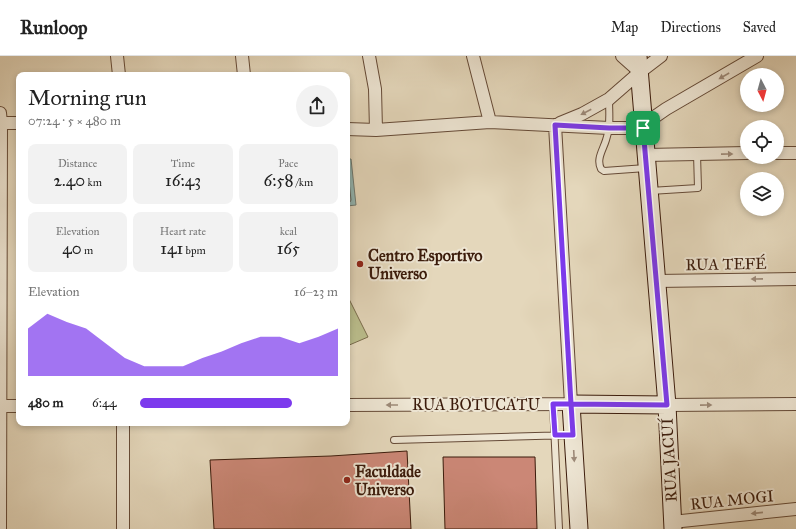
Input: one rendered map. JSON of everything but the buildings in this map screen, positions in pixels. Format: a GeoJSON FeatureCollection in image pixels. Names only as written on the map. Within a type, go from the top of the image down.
{"type":"FeatureCollection","features":[{"type":"Feature","properties":{"kind":"main road","name":"RUA JACUÍ"},"geometry":{"type":"LineString","coordinates":[[639,64],[643,128],[667,405],[672,526]]}},
{"type":"Feature","properties":{"kind":"main road","name":"RUA BOTUCATU"},"geometry":{"type":"LineString","coordinates":[[571,404],[667,405]]}},
{"type":"Feature","properties":{"kind":"main road"},"geometry":{"type":"LineString","coordinates":[[571,404],[579,529]]}},
{"type":"Feature","properties":{"kind":"street"},"geometry":{"type":"LineString","coordinates":[[117,56],[119,72]]}},
{"type":"Feature","properties":{"kind":"street"},"geometry":{"type":"LineString","coordinates":[[242,56],[244,72]]}},
{"type":"Feature","properties":{"kind":"street"},"geometry":{"type":"LineString","coordinates":[[369,56],[375,89],[376,130]]}},
{"type":"Feature","properties":{"kind":"street"},"geometry":{"type":"LineString","coordinates":[[473,56],[490,122]]}},
{"type":"Feature","properties":{"kind":"street"},"geometry":{"type":"LineString","coordinates":[[622,56],[639,64]]}},
{"type":"Feature","properties":{"kind":"street"},"geometry":{"type":"LineString","coordinates":[[555,125],[582,114],[609,99],[639,64],[662,56]]}},
{"type":"Feature","properties":{"kind":"street"},"geometry":{"type":"LineString","coordinates":[[350,129],[376,130],[490,122],[609,128],[643,128],[666,110],[758,56]]}},
{"type":"Feature","properties":{"kind":"street"},"geometry":{"type":"LineString","coordinates":[[0,529],[0,120],[16,123]]}},
{"type":"Feature","properties":{"kind":"street"},"geometry":{"type":"LineString","coordinates":[[555,125],[571,404]]}},
{"type":"Feature","properties":{"kind":"street"},"geometry":{"type":"LineString","coordinates":[[784,153],[796,153]]}},
{"type":"Feature","properties":{"kind":"street"},"geometry":{"type":"LineString","coordinates":[[646,162],[697,154],[740,154]]}},
{"type":"Feature","properties":{"kind":"street","name":"RUA TEFÉ"},"geometry":{"type":"LineString","coordinates":[[656,281],[796,279]]}},
{"type":"Feature","properties":{"kind":"street","name":"RUA BOTUCATU"},"geometry":{"type":"LineString","coordinates":[[350,405],[571,404]]}},
{"type":"Feature","properties":{"kind":"street","name":"RUA BOTUCATU"},"geometry":{"type":"LineString","coordinates":[[667,405],[796,404]]}},
{"type":"Feature","properties":{"kind":"street"},"geometry":{"type":"LineString","coordinates":[[0,406],[16,406]]}},
{"type":"Feature","properties":{"kind":"street"},"geometry":{"type":"LineString","coordinates":[[123,426],[123,529]]}},
{"type":"Feature","properties":{"kind":"street","name":"RUA MOGI"},"geometry":{"type":"LineString","coordinates":[[672,526],[796,509]]}},
{"type":"Feature","properties":{"kind":"lane"},"geometry":{"type":"LineString","coordinates":[[609,99],[609,128],[599,158],[599,166],[604,171],[646,162]]}},
{"type":"Feature","properties":{"kind":"lane"},"geometry":{"type":"LineString","coordinates":[[649,192],[698,188],[697,154]]}},
{"type":"Feature","properties":{"kind":"lane"},"geometry":{"type":"LineString","coordinates":[[553,404],[559,529]]}},
{"type":"Feature","properties":{"kind":"lane"},"geometry":{"type":"LineString","coordinates":[[394,440],[573,435]]}},
{"type":"Feature","properties":{"kind":"green space"},"geometry":{"type":"Polygon","coordinates":[[[350,301],[368,337],[350,345],[350,301]]]}},
{"type":"Feature","properties":{"kind":"water"},"geometry":{"type":"Polygon","coordinates":[[[350,159],[351,159],[356,205],[350,206],[350,159]]]}},
{"type":"Feature","properties":{"kind":"place","name":"Centro Esportivo Universo"},"geometry":{"type":"Point","coordinates":[360,264]}},
{"type":"Feature","properties":{"kind":"place","name":"Faculdade Universo"},"geometry":{"type":"Point","coordinates":[347,480]}},
{"type":"Feature","properties":{"kind":"route"},"geometry":{"type":"LineString","coordinates":[[643,128],[555,125],[571,404],[553,404],[555,435],[573,435],[571,404],[667,405],[643,128]]}}]}
